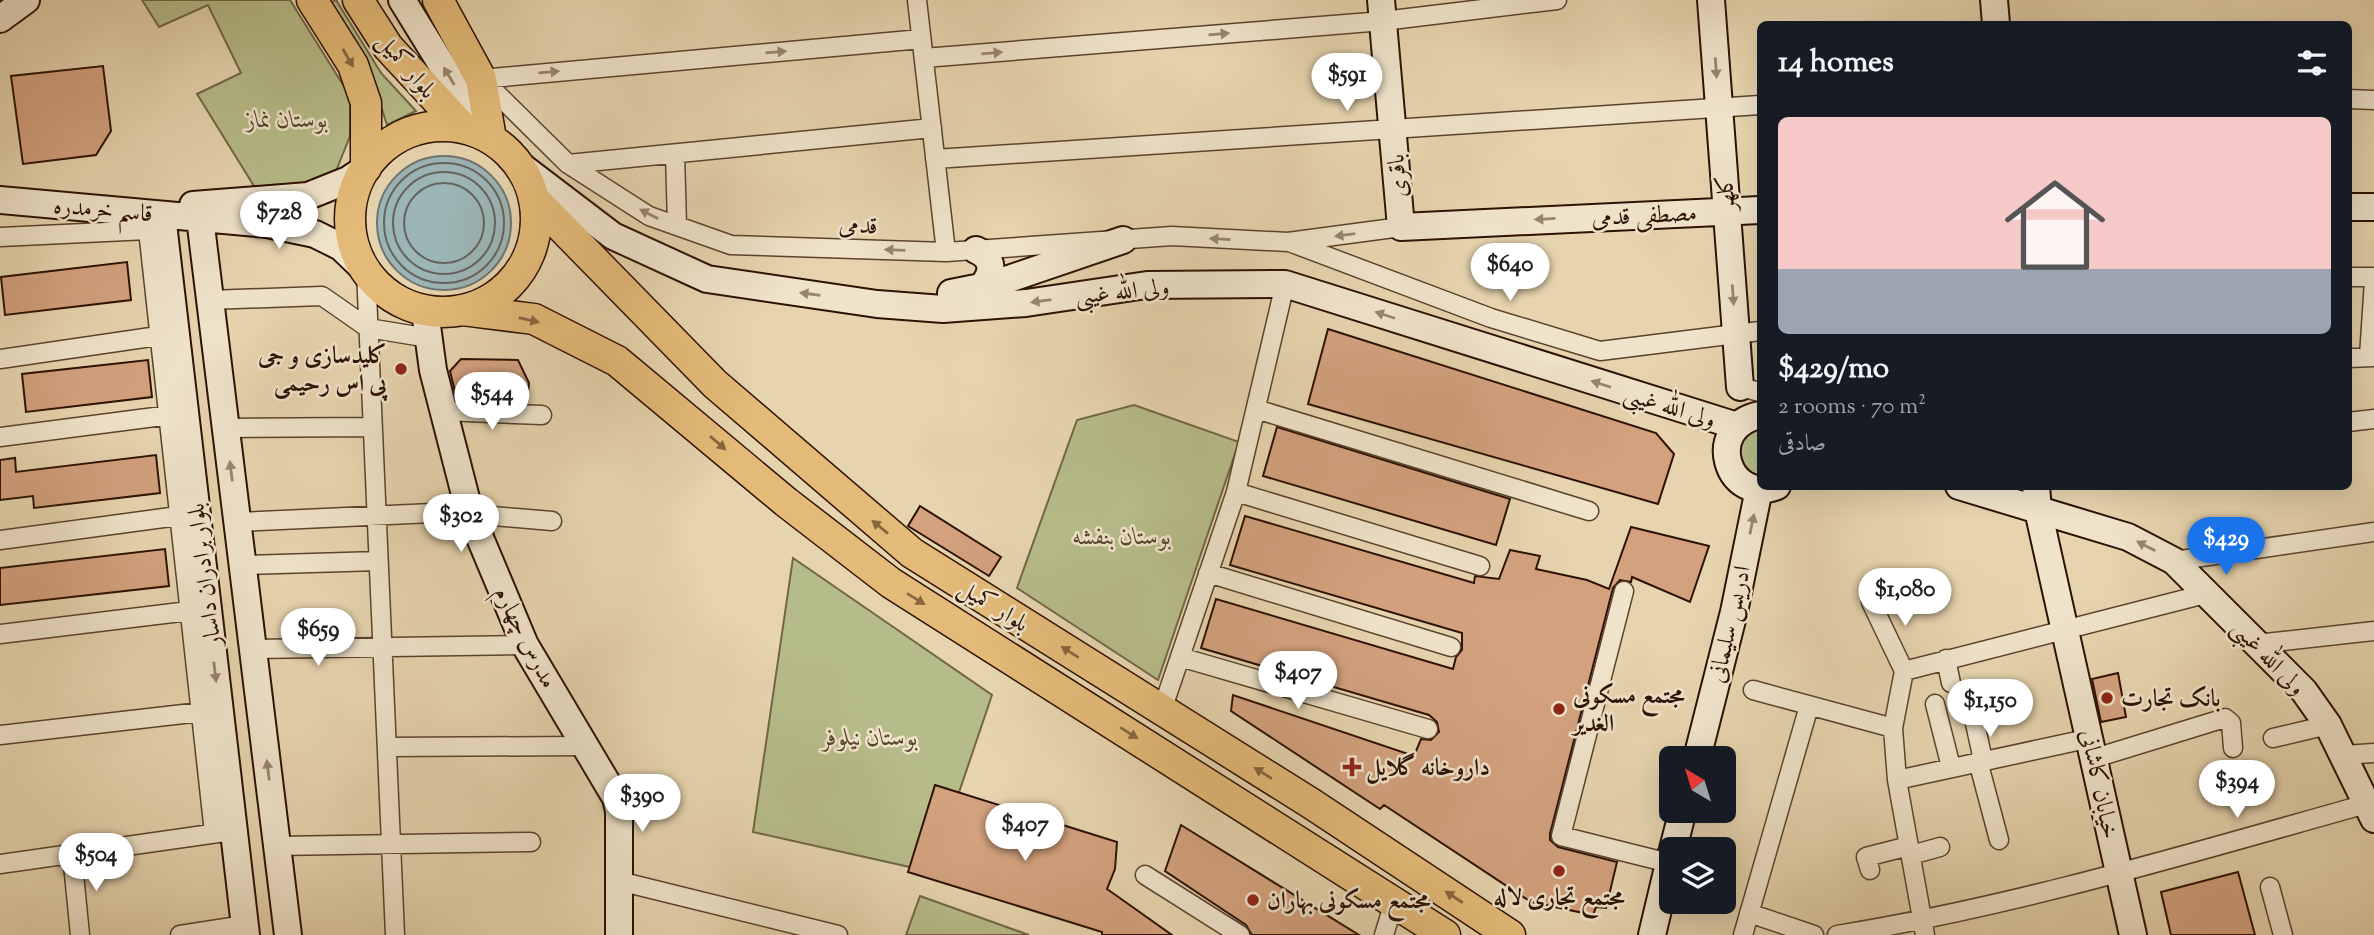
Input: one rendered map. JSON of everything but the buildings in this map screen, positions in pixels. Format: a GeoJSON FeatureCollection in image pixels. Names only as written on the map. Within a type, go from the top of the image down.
{"type":"FeatureCollection","features":[{"type":"Feature","properties":{"kind":"main road","name":"بلوار کمیل"},"geometry":{"type":"LineString","coordinates":[[312,0],[353,65],[366,103],[366,168]]}},
{"type":"Feature","properties":{"kind":"main road","name":"بلوار کمیل"},"geometry":{"type":"LineString","coordinates":[[358,0],[388,47],[479,134]]}},
{"type":"Feature","properties":{"kind":"main road"},"geometry":{"type":"LineString","coordinates":[[438,0],[481,79],[479,134]]}},
{"type":"Feature","properties":{"kind":"main road"},"geometry":{"type":"LineString","coordinates":[[434,126],[479,134],[505,148],[521,166],[535,200],[536,229],[528,257],[512,282],[489,300],[427,324],[382,290],[366,271],[354,247],[350,219],[354,192],[366,168],[384,147],[407,133],[434,126]]}},
{"type":"Feature","properties":{"kind":"main road","name":"بلوار کمیل"},"geometry":{"type":"LineString","coordinates":[[535,200],[715,384],[912,554],[1312,804],[1510,935]]}},
{"type":"Feature","properties":{"kind":"main road","name":"بلوار کمیل"},"geometry":{"type":"LineString","coordinates":[[462,310],[534,319],[617,361],[693,421],[786,502],[891,583],[1445,935]]}},
{"type":"Feature","properties":{"kind":"street"},"geometry":{"type":"LineString","coordinates":[[0,19],[26,0]]}},
{"type":"Feature","properties":{"kind":"street"},"geometry":{"type":"LineString","coordinates":[[402,0],[479,134]]}},
{"type":"Feature","properties":{"kind":"street"},"geometry":{"type":"LineString","coordinates":[[917,0],[946,252]]}},
{"type":"Feature","properties":{"kind":"street"},"geometry":{"type":"LineString","coordinates":[[924,58],[1382,11],[1557,0]]}},
{"type":"Feature","properties":{"kind":"street","name":"کلهر"},"geometry":{"type":"LineString","coordinates":[[1711,0],[1727,211],[1748,332],[1750,389]]}},
{"type":"Feature","properties":{"kind":"street"},"geometry":{"type":"LineString","coordinates":[[1994,0],[1996,21]]}},
{"type":"Feature","properties":{"kind":"street","name":"باقری"},"geometry":{"type":"LineString","coordinates":[[1382,11],[1401,227]]}},
{"type":"Feature","properties":{"kind":"street"},"geometry":{"type":"LineString","coordinates":[[481,79],[921,39]]}},
{"type":"Feature","properties":{"kind":"street","name":"قدمی"},"geometry":{"type":"LineString","coordinates":[[481,79],[568,164],[649,216],[731,245],[946,252],[1172,236],[1288,242]]}},
{"type":"Feature","properties":{"kind":"street"},"geometry":{"type":"LineString","coordinates":[[2352,99],[2374,100]]}},
{"type":"Feature","properties":{"kind":"street"},"geometry":{"type":"LineString","coordinates":[[935,159],[1757,105]]}},
{"type":"Feature","properties":{"kind":"street"},"geometry":{"type":"LineString","coordinates":[[568,164],[932,128]]}},
{"type":"Feature","properties":{"kind":"street"},"geometry":{"type":"LineString","coordinates":[[675,153],[677,225]]}},
{"type":"Feature","properties":{"kind":"street","name":"ولی الله غیبی"},"geometry":{"type":"LineString","coordinates":[[521,166],[613,236],[707,279],[859,301],[943,309],[1027,303],[1147,285],[1285,284],[1749,420]]}},
{"type":"Feature","properties":{"kind":"street","name":"قاسم خرمدره"},"geometry":{"type":"LineString","coordinates":[[0,200],[155,223],[200,203],[308,196],[348,180],[366,168]]}},
{"type":"Feature","properties":{"kind":"street"},"geometry":{"type":"LineString","coordinates":[[2352,207],[2374,207]]}},
{"type":"Feature","properties":{"kind":"street","name":"مصطفی قدمی"},"geometry":{"type":"LineString","coordinates":[[1401,227],[1757,210]]}},
{"type":"Feature","properties":{"kind":"street"},"geometry":{"type":"LineString","coordinates":[[0,237],[200,218],[267,224],[315,234],[341,247],[366,271],[395,935]]}},
{"type":"Feature","properties":{"kind":"street","name":"بلوار برادران داسار"},"geometry":{"type":"LineString","coordinates":[[200,218],[288,935]]}},
{"type":"Feature","properties":{"kind":"street"},"geometry":{"type":"LineString","coordinates":[[155,223],[158,336],[176,414],[178,516],[201,712],[224,832]]}},
{"type":"Feature","properties":{"kind":"street","name":"بلوار برادران داسار"},"geometry":{"type":"LineString","coordinates":[[155,223],[224,832],[245,930]]}},
{"type":"Feature","properties":{"kind":"street"},"geometry":{"type":"LineString","coordinates":[[1288,242],[1401,227]]}},
{"type":"Feature","properties":{"kind":"street"},"geometry":{"type":"LineString","coordinates":[[859,301],[977,289],[1123,240]]}},
{"type":"Feature","properties":{"kind":"street"},"geometry":{"type":"LineString","coordinates":[[1288,242],[1491,318],[1600,351],[1748,332]]}},
{"type":"Feature","properties":{"kind":"street"},"geometry":{"type":"LineString","coordinates":[[976,250],[987,257],[992,269],[988,280],[977,289]]}},
{"type":"Feature","properties":{"kind":"street"},"geometry":{"type":"LineString","coordinates":[[2352,277],[2374,279],[2371,356],[2352,358]]}},
{"type":"Feature","properties":{"kind":"street"},"geometry":{"type":"LineString","coordinates":[[1162,710],[1236,492],[1285,284]]}},
{"type":"Feature","properties":{"kind":"street"},"geometry":{"type":"LineString","coordinates":[[210,300],[322,296],[368,328],[427,324]]}},
{"type":"Feature","properties":{"kind":"street","name":"مدرس چهارم"},"geometry":{"type":"LineString","coordinates":[[427,324],[462,513],[525,646],[616,798],[619,811],[619,935]]}},
{"type":"Feature","properties":{"kind":"street"},"geometry":{"type":"LineString","coordinates":[[0,359],[158,336]]}},
{"type":"Feature","properties":{"kind":"street"},"geometry":{"type":"LineString","coordinates":[[1256,409],[1589,511]]}},
{"type":"Feature","properties":{"kind":"street"},"geometry":{"type":"LineString","coordinates":[[442,411],[542,415]]}},
{"type":"Feature","properties":{"kind":"street"},"geometry":{"type":"LineString","coordinates":[[0,437],[176,414]]}},
{"type":"Feature","properties":{"kind":"street"},"geometry":{"type":"LineString","coordinates":[[2352,422],[2374,419]]}},
{"type":"Feature","properties":{"kind":"street"},"geometry":{"type":"LineString","coordinates":[[1749,420],[1726,447],[1727,458],[1738,479],[1757,485]]}},
{"type":"Feature","properties":{"kind":"street"},"geometry":{"type":"LineString","coordinates":[[226,428],[372,427]]}},
{"type":"Feature","properties":{"kind":"street","name":"ادریس سلیمانی"},"geometry":{"type":"LineString","coordinates":[[1700,746],[1767,490]]}},
{"type":"Feature","properties":{"kind":"street","name":"ولی الله غیبی"},"geometry":{"type":"LineString","coordinates":[[1985,490],[2037,498],[2128,537],[2174,561],[2304,691],[2328,725],[2370,811]]}},
{"type":"Feature","properties":{"kind":"street"},"geometry":{"type":"LineString","coordinates":[[1236,492],[1480,566]]}},
{"type":"Feature","properties":{"kind":"street","name":"خیابان کاشانی"},"geometry":{"type":"LineString","coordinates":[[2037,498],[2133,935]]}},
{"type":"Feature","properties":{"kind":"street"},"geometry":{"type":"LineString","coordinates":[[238,522],[376,513],[462,513],[552,521]]}},
{"type":"Feature","properties":{"kind":"street"},"geometry":{"type":"LineString","coordinates":[[0,540],[178,516]]}},
{"type":"Feature","properties":{"kind":"street"},"geometry":{"type":"LineString","coordinates":[[2174,561],[2374,532]]}},
{"type":"Feature","properties":{"kind":"street"},"geometry":{"type":"LineString","coordinates":[[243,565],[379,561]]}},
{"type":"Feature","properties":{"kind":"street"},"geometry":{"type":"LineString","coordinates":[[1209,573],[1451,647]]}},
{"type":"Feature","properties":{"kind":"street"},"geometry":{"type":"LineString","coordinates":[[1624,591],[1562,836],[1659,854]]}},
{"type":"Feature","properties":{"kind":"street"},"geometry":{"type":"LineString","coordinates":[[1904,671],[2208,593]]}},
{"type":"Feature","properties":{"kind":"street"},"geometry":{"type":"LineString","coordinates":[[1871,602],[1904,671],[1893,727],[1897,780],[1923,928]]}},
{"type":"Feature","properties":{"kind":"street"},"geometry":{"type":"LineString","coordinates":[[0,634],[189,611]]}},
{"type":"Feature","properties":{"kind":"street"},"geometry":{"type":"LineString","coordinates":[[2256,644],[2374,631]]}},
{"type":"Feature","properties":{"kind":"street"},"geometry":{"type":"LineString","coordinates":[[253,649],[525,646]]}},
{"type":"Feature","properties":{"kind":"street"},"geometry":{"type":"LineString","coordinates":[[1180,657],[1428,729]]}},
{"type":"Feature","properties":{"kind":"street"},"geometry":{"type":"LineString","coordinates":[[1945,659],[1951,683]]}},
{"type":"Feature","properties":{"kind":"street"},"geometry":{"type":"LineString","coordinates":[[1753,690],[1893,727]]}},
{"type":"Feature","properties":{"kind":"street"},"geometry":{"type":"LineString","coordinates":[[1935,704],[1951,767]]}},
{"type":"Feature","properties":{"kind":"street"},"geometry":{"type":"LineString","coordinates":[[1743,935],[1809,706]]}},
{"type":"Feature","properties":{"kind":"street"},"geometry":{"type":"LineString","coordinates":[[0,735],[201,712]]}},
{"type":"Feature","properties":{"kind":"street"},"geometry":{"type":"LineString","coordinates":[[1897,780],[1981,761],[2093,748],[2225,718],[2231,723],[2233,748]]}},
{"type":"Feature","properties":{"kind":"street"},"geometry":{"type":"LineString","coordinates":[[1974,719],[1999,840]]}},
{"type":"Feature","properties":{"kind":"street"},"geometry":{"type":"LineString","coordinates":[[2273,738],[2328,725]]}},
{"type":"Feature","properties":{"kind":"street"},"geometry":{"type":"LineString","coordinates":[[387,747],[587,749]]}},
{"type":"Feature","properties":{"kind":"street","name":"مدرس چهارم"},"geometry":{"type":"LineString","coordinates":[[587,749],[605,832],[603,935]]}},
{"type":"Feature","properties":{"kind":"street"},"geometry":{"type":"LineString","coordinates":[[2344,755],[2374,753]]}},
{"type":"Feature","properties":{"kind":"street"},"geometry":{"type":"LineString","coordinates":[[1837,935],[1923,928],[2119,873],[2370,811]]}},
{"type":"Feature","properties":{"kind":"street"},"geometry":{"type":"LineString","coordinates":[[0,864],[224,832],[390,843],[531,842]]}},
{"type":"Feature","properties":{"kind":"street"},"geometry":{"type":"LineString","coordinates":[[1870,870],[1866,858],[1940,847]]}},
{"type":"Feature","properties":{"kind":"street"},"geometry":{"type":"LineString","coordinates":[[72,854],[80,935]]}},
{"type":"Feature","properties":{"kind":"street"},"geometry":{"type":"LineString","coordinates":[[1145,875],[1240,935]]}},
{"type":"Feature","properties":{"kind":"street"},"geometry":{"type":"LineString","coordinates":[[619,881],[838,935]]}},
{"type":"Feature","properties":{"kind":"street"},"geometry":{"type":"LineString","coordinates":[[2270,887],[2283,935]]}},
{"type":"Feature","properties":{"kind":"street"},"geometry":{"type":"LineString","coordinates":[[1384,935],[1394,902]]}},
{"type":"Feature","properties":{"kind":"street"},"geometry":{"type":"LineString","coordinates":[[1652,935],[1659,906]]}},
{"type":"Feature","properties":{"kind":"street"},"geometry":{"type":"LineString","coordinates":[[1749,913],[1814,935]]}},
{"type":"Feature","properties":{"kind":"street"},"geometry":{"type":"LineString","coordinates":[[180,935],[245,930]]}},
{"type":"Feature","properties":{"kind":"green space","name":"بوستان نماز"},"geometry":{"type":"Polygon","coordinates":[[[142,0],[290,0],[350,96],[350,136],[336,171],[308,189],[254,186],[197,94],[241,73],[208,5],[159,27],[142,0]]]}},
{"type":"Feature","properties":{"kind":"green space"},"geometry":{"type":"Polygon","coordinates":[[[336,0],[381,73],[416,111],[387,125],[378,97],[331,3],[336,0]]]}},
{"type":"Feature","properties":{"kind":"green space","name":"بوستان بنفشه"},"geometry":{"type":"Polygon","coordinates":[[[1134,405],[1239,442],[1158,680],[1017,588],[1077,420],[1134,405]]]}},
{"type":"Feature","properties":{"kind":"green space"},"geometry":{"type":"Polygon","coordinates":[[[1757,426],[1757,476],[1740,462],[1740,443],[1757,426]]]}},
{"type":"Feature","properties":{"kind":"green space","name":"بوستان نیلوفر"},"geometry":{"type":"Polygon","coordinates":[[[793,558],[992,695],[932,872],[753,832],[793,558]]]}},
{"type":"Feature","properties":{"kind":"green space"},"geometry":{"type":"Polygon","coordinates":[[[920,896],[1029,935],[906,935],[920,896]]]}},
{"type":"Feature","properties":{"kind":"water"},"geometry":{"type":"Polygon","coordinates":[[[444,156],[470,161],[491,176],[506,197],[511,223],[506,249],[491,270],[470,285],[444,290],[418,285],[397,270],[382,249],[377,223],[382,197],[397,176],[418,161],[444,156]]]}},
{"type":"Feature","properties":{"kind":"place","name":"کلیدسازی و جی پی اس رحیمی"},"geometry":{"type":"Point","coordinates":[401,369]}},
{"type":"Feature","properties":{"kind":"place","name":"بانک تجارت"},"geometry":{"type":"Point","coordinates":[2107,698]}},
{"type":"Feature","properties":{"kind":"place","name":"مجتمع مسکونی الغدیر"},"geometry":{"type":"Point","coordinates":[1559,709]}},
{"type":"Feature","properties":{"kind":"place","name":"داروخانه گلایل"},"geometry":{"type":"Point","coordinates":[1352,767]}},
{"type":"Feature","properties":{"kind":"place","name":"مجتمع تجاری لاله"},"geometry":{"type":"Point","coordinates":[1559,871]}},
{"type":"Feature","properties":{"kind":"place","name":"مجتمع مسکونی بهاران"},"geometry":{"type":"Point","coordinates":[1253,900]}}]}
